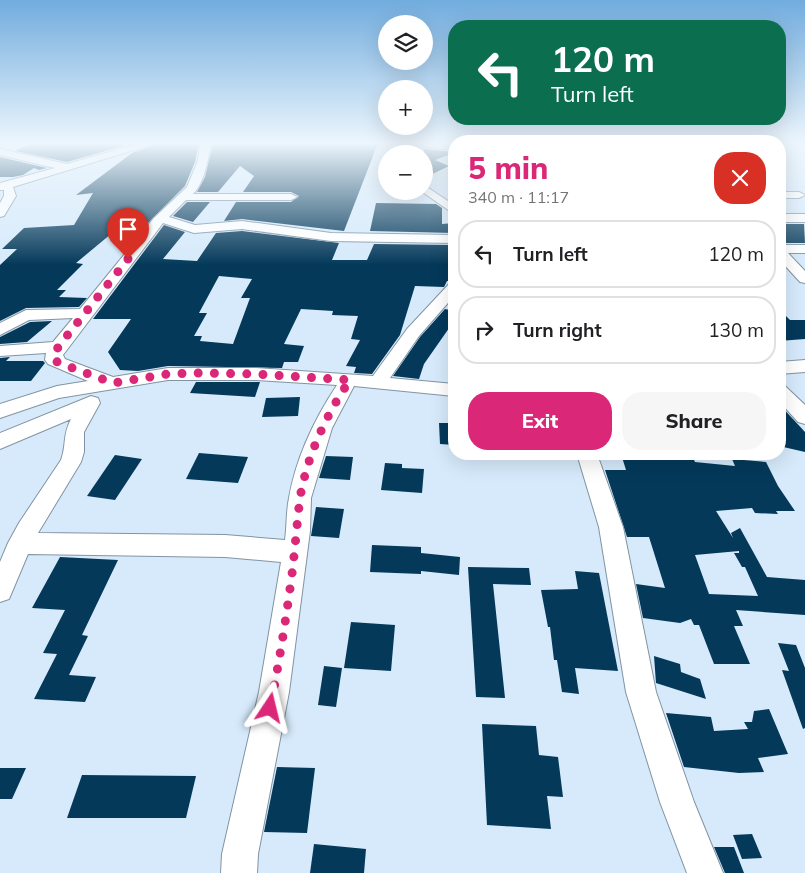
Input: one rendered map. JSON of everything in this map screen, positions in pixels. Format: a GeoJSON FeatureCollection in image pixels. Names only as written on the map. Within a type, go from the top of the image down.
{"type":"FeatureCollection","features":[{"type":"Feature","properties":{"kind":"street"},"geometry":{"type":"LineString","coordinates":[[113,383],[59,363],[54,360],[54,355],[58,347],[161,218],[194,184]]}},
{"type":"Feature","properties":{"kind":"street"},"geometry":{"type":"LineString","coordinates":[[0,213],[10,196],[9,188],[1,186]]}},
{"type":"Feature","properties":{"kind":"street"},"geometry":{"type":"LineString","coordinates":[[433,195],[448,206]]}},
{"type":"Feature","properties":{"kind":"street"},"geometry":{"type":"LineString","coordinates":[[786,195],[799,195]]}},
{"type":"Feature","properties":{"kind":"street"},"geometry":{"type":"LineString","coordinates":[[183,197],[291,197]]}},
{"type":"Feature","properties":{"kind":"street"},"geometry":{"type":"LineString","coordinates":[[161,218],[194,229],[242,225],[341,238],[448,239]]}},
{"type":"Feature","properties":{"kind":"street"},"geometry":{"type":"LineString","coordinates":[[786,218],[805,218]]}},
{"type":"Feature","properties":{"kind":"street"},"geometry":{"type":"LineString","coordinates":[[786,250],[805,250]]}},
{"type":"Feature","properties":{"kind":"street"},"geometry":{"type":"LineString","coordinates":[[786,258],[805,279]]}},
{"type":"Feature","properties":{"kind":"street"},"geometry":{"type":"LineString","coordinates":[[378,383],[395,354],[422,320],[448,293]]}},
{"type":"Feature","properties":{"kind":"street"},"geometry":{"type":"LineString","coordinates":[[0,330],[30,314],[87,313]]}},
{"type":"Feature","properties":{"kind":"street"},"geometry":{"type":"LineString","coordinates":[[0,351],[58,347]]}},
{"type":"Feature","properties":{"kind":"street"},"geometry":{"type":"LineString","coordinates":[[786,367],[805,366]]}},
{"type":"Feature","properties":{"kind":"street"},"geometry":{"type":"LineString","coordinates":[[0,411],[57,392],[168,374],[256,374],[350,380],[448,389]]}},
{"type":"Feature","properties":{"kind":"street"},"geometry":{"type":"LineString","coordinates":[[0,441],[89,404],[137,379]]}},
{"type":"Feature","properties":{"kind":"street"},"geometry":{"type":"LineString","coordinates":[[239,873],[240,854],[274,692],[295,552],[300,498],[308,468],[332,407],[350,380]]}},
{"type":"Feature","properties":{"kind":"street"},"geometry":{"type":"LineString","coordinates":[[786,397],[805,417]]}},
{"type":"Feature","properties":{"kind":"street"},"geometry":{"type":"LineString","coordinates":[[2,579],[31,522],[71,462],[74,452],[74,432],[89,404]]}},
{"type":"Feature","properties":{"kind":"street"},"geometry":{"type":"LineString","coordinates":[[589,460],[611,528],[641,692],[677,802],[705,873]]}},
{"type":"Feature","properties":{"kind":"street"},"geometry":{"type":"LineString","coordinates":[[20,543],[225,546],[295,552]]}},
{"type":"Feature","properties":{"kind":"building"},"geometry":{"type":"Polygon","coordinates":[[[91,184],[186,184],[146,225],[123,224],[76,263],[83,264],[57,290],[66,290],[59,297],[87,298],[79,307],[26,308],[0,321],[0,265],[17,249],[2,249],[24,228],[74,225],[93,193],[76,195],[91,184]]]}},
{"type":"Feature","properties":{"kind":"building"},"geometry":{"type":"Polygon","coordinates":[[[201,184],[225,184],[218,192],[197,192],[201,184]]]}},
{"type":"Feature","properties":{"kind":"building"},"geometry":{"type":"Polygon","coordinates":[[[249,184],[362,184],[344,231],[242,219],[224,221],[236,202],[291,202],[299,196],[291,192],[243,192],[249,184]]]}},
{"type":"Feature","properties":{"kind":"building"},"geometry":{"type":"Polygon","coordinates":[[[187,202],[210,202],[193,222],[173,216],[187,202]]]}},
{"type":"Feature","properties":{"kind":"building"},"geometry":{"type":"Polygon","coordinates":[[[376,203],[436,204],[442,208],[442,224],[448,224],[448,233],[370,231],[376,203]]]}},
{"type":"Feature","properties":{"kind":"building"},"geometry":{"type":"Polygon","coordinates":[[[786,224],[804,224],[805,243],[786,243],[786,224]]]}},
{"type":"Feature","properties":{"kind":"building"},"geometry":{"type":"Polygon","coordinates":[[[164,225],[185,232],[163,259],[197,261],[216,233],[242,231],[339,243],[332,260],[367,260],[374,244],[448,245],[448,281],[444,287],[415,286],[400,335],[372,374],[354,373],[356,367],[346,366],[360,340],[351,339],[358,316],[332,315],[333,311],[301,309],[284,344],[304,346],[298,362],[284,362],[282,368],[168,366],[138,371],[120,370],[108,352],[131,319],[93,319],[164,225]],[[219,276],[199,313],[207,313],[194,336],[202,336],[200,341],[233,344],[250,298],[241,298],[252,279],[219,276]]]}},
{"type":"Feature","properties":{"kind":"building"},"geometry":{"type":"Polygon","coordinates":[[[445,309],[448,310],[448,330],[424,364],[419,379],[393,376],[420,337],[445,309]]]}},
{"type":"Feature","properties":{"kind":"building"},"geometry":{"type":"Polygon","coordinates":[[[786,316],[790,320],[805,320],[805,339],[786,340],[786,316]]]}},
{"type":"Feature","properties":{"kind":"building"},"geometry":{"type":"Polygon","coordinates":[[[52,321],[27,342],[0,344],[0,337],[30,322],[52,321]]]}},
{"type":"Feature","properties":{"kind":"building"},"geometry":{"type":"Polygon","coordinates":[[[10,357],[6,361],[43,361],[45,363],[31,381],[0,381],[0,358],[10,357]]]}},
{"type":"Feature","properties":{"kind":"building"},"geometry":{"type":"Polygon","coordinates":[[[196,382],[260,382],[255,397],[190,393],[196,382]]]}},
{"type":"Feature","properties":{"kind":"building"},"geometry":{"type":"Polygon","coordinates":[[[300,397],[298,416],[262,417],[266,398],[300,397]]]}},
{"type":"Feature","properties":{"kind":"building"},"geometry":{"type":"Polygon","coordinates":[[[786,412],[805,432],[805,452],[786,448],[786,412]]]}},
{"type":"Feature","properties":{"kind":"building"},"geometry":{"type":"Polygon","coordinates":[[[439,423],[448,423],[448,445],[440,444],[439,423]]]}},
{"type":"Feature","properties":{"kind":"building"},"geometry":{"type":"Polygon","coordinates":[[[199,453],[248,457],[238,483],[186,479],[199,453]]]}},
{"type":"Feature","properties":{"kind":"building"},"geometry":{"type":"Polygon","coordinates":[[[115,455],[142,459],[115,500],[87,496],[115,455]]]}},
{"type":"Feature","properties":{"kind":"building"},"geometry":{"type":"Polygon","coordinates":[[[326,456],[353,457],[350,480],[319,478],[326,456]]]}},
{"type":"Feature","properties":{"kind":"building"},"geometry":{"type":"Polygon","coordinates":[[[623,460],[694,460],[695,462],[735,466],[732,460],[766,462],[778,486],[795,511],[776,511],[778,514],[755,513],[752,508],[716,511],[733,538],[731,533],[740,528],[767,577],[805,580],[805,615],[736,610],[743,626],[734,626],[750,664],[714,664],[699,625],[694,625],[691,619],[680,623],[643,618],[636,584],[665,588],[649,537],[627,537],[605,470],[626,470],[623,460]],[[739,551],[695,555],[709,594],[758,596],[745,567],[742,567],[734,553],[739,553],[739,551]]]}},
{"type":"Feature","properties":{"kind":"building"},"geometry":{"type":"Polygon","coordinates":[[[385,463],[402,464],[402,468],[424,469],[422,493],[381,490],[385,463]]]}},
{"type":"Feature","properties":{"kind":"building"},"geometry":{"type":"Polygon","coordinates":[[[316,507],[344,509],[339,538],[311,536],[316,507]]]}},
{"type":"Feature","properties":{"kind":"building"},"geometry":{"type":"Polygon","coordinates":[[[372,545],[421,547],[421,553],[460,557],[459,575],[421,571],[421,574],[370,572],[372,545]]]}},
{"type":"Feature","properties":{"kind":"building"},"geometry":{"type":"Polygon","coordinates":[[[60,557],[118,560],[82,635],[88,636],[69,675],[96,677],[85,702],[34,699],[57,654],[43,653],[65,610],[32,608],[60,557]]]}},
{"type":"Feature","properties":{"kind":"building"},"geometry":{"type":"Polygon","coordinates":[[[468,567],[529,568],[531,585],[493,584],[505,698],[476,697],[468,567]]]}},
{"type":"Feature","properties":{"kind":"building"},"geometry":{"type":"Polygon","coordinates":[[[575,571],[599,573],[618,671],[575,668],[579,694],[562,692],[557,660],[554,660],[550,627],[548,627],[541,590],[578,589],[575,571]]]}},
{"type":"Feature","properties":{"kind":"building"},"geometry":{"type":"Polygon","coordinates":[[[351,622],[395,625],[391,671],[344,668],[351,622]]]}},
{"type":"Feature","properties":{"kind":"building"},"geometry":{"type":"Polygon","coordinates":[[[778,643],[796,645],[805,668],[805,728],[803,729],[782,670],[789,671],[778,643]]]}},
{"type":"Feature","properties":{"kind":"building"},"geometry":{"type":"Polygon","coordinates":[[[654,656],[680,664],[681,672],[700,679],[706,699],[656,683],[654,656]]]}},
{"type":"Feature","properties":{"kind":"building"},"geometry":{"type":"Polygon","coordinates":[[[324,666],[342,668],[336,707],[318,705],[324,666]]]}},
{"type":"Feature","properties":{"kind":"building"},"geometry":{"type":"Polygon","coordinates":[[[769,709],[788,754],[758,758],[764,772],[739,773],[684,767],[666,713],[711,717],[714,731],[748,729],[744,722],[752,722],[754,711],[769,709]]]}},
{"type":"Feature","properties":{"kind":"building"},"geometry":{"type":"Polygon","coordinates":[[[482,724],[536,726],[539,755],[558,757],[563,797],[547,796],[551,829],[487,825],[482,724]]]}},
{"type":"Feature","properties":{"kind":"building"},"geometry":{"type":"Polygon","coordinates":[[[277,767],[315,768],[307,833],[264,832],[277,767]]]}},
{"type":"Feature","properties":{"kind":"building"},"geometry":{"type":"Polygon","coordinates":[[[0,768],[26,768],[12,799],[0,799],[0,768]]]}},
{"type":"Feature","properties":{"kind":"building"},"geometry":{"type":"Polygon","coordinates":[[[82,775],[196,776],[186,818],[67,818],[82,775]]]}},
{"type":"Feature","properties":{"kind":"building"},"geometry":{"type":"Polygon","coordinates":[[[752,834],[762,858],[742,859],[733,835],[752,834]]]}},
{"type":"Feature","properties":{"kind":"building"},"geometry":{"type":"Polygon","coordinates":[[[314,844],[366,849],[364,873],[310,873],[314,844]]]}},
{"type":"Feature","properties":{"kind":"building"},"geometry":{"type":"Polygon","coordinates":[[[714,847],[734,847],[744,873],[725,873],[714,847]]]}},
{"type":"Feature","properties":{"kind":"route"},"geometry":{"type":"LineString","coordinates":[[128,259],[87,313],[58,347],[54,360],[113,383],[168,374],[196,373],[256,374],[350,380],[332,407],[322,428],[300,498],[292,574],[270,708]]}}]}
